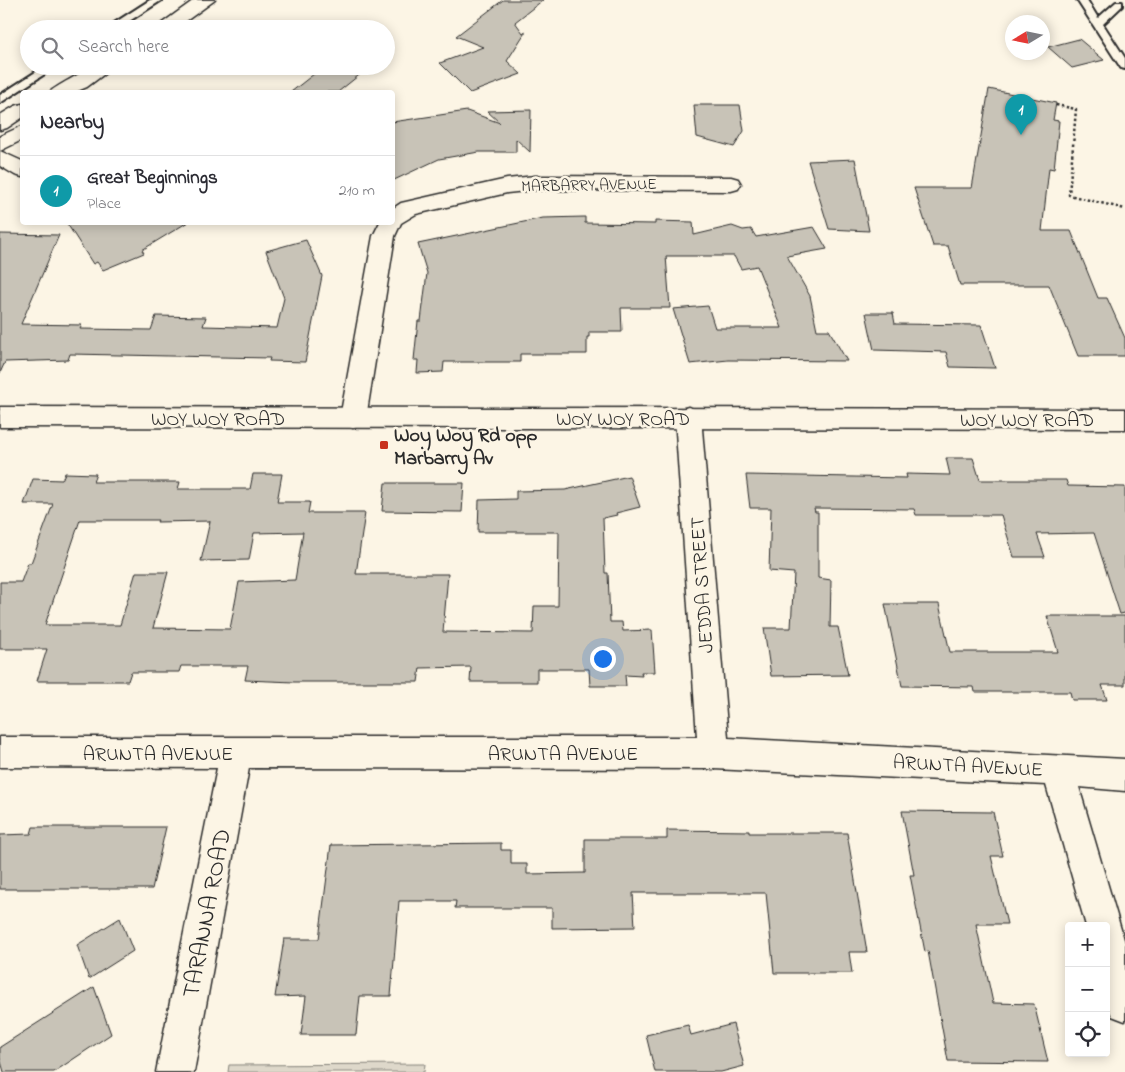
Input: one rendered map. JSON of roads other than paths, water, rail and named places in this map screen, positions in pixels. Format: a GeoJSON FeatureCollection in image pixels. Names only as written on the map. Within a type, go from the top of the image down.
{"type":"FeatureCollection","features":[{"type":"Feature","properties":{"kind":"main road"},"geometry":{"type":"LineString","coordinates":[[176,20],[206,0]]}},
{"type":"Feature","properties":{"kind":"main road"},"geometry":{"type":"LineString","coordinates":[[76,88],[94,75]]}},
{"type":"Feature","properties":{"kind":"main road"},"geometry":{"type":"LineString","coordinates":[[0,124],[20,111]]}},
{"type":"Feature","properties":{"kind":"main road"},"geometry":{"type":"LineString","coordinates":[[0,145],[20,133]]}},
{"type":"Feature","properties":{"kind":"main road"},"geometry":{"type":"LineString","coordinates":[[0,157],[20,169]]}},
{"type":"Feature","properties":{"kind":"main road","name":"MARBARRY AVENUE"},"geometry":{"type":"LineString","coordinates":[[395,219],[409,208],[507,186],[535,183],[731,184]]}},
{"type":"Feature","properties":{"kind":"main road","name":"MARBARRY AVENUE"},"geometry":{"type":"LineString","coordinates":[[353,418],[384,236],[390,225]]}},
{"type":"Feature","properties":{"kind":"main road","name":"WOY WOY ROAD"},"geometry":{"type":"LineString","coordinates":[[0,418],[1125,419]]}},
{"type":"Feature","properties":{"kind":"main road","name":"JEDDA STREET"},"geometry":{"type":"LineString","coordinates":[[688,418],[714,753]]}},
{"type":"Feature","properties":{"kind":"main road","name":"ARUNTA AVENUE"},"geometry":{"type":"LineString","coordinates":[[0,752],[714,753],[1125,775]]}},
{"type":"Feature","properties":{"kind":"main road","name":"TARANNA ROAD"},"geometry":{"type":"LineString","coordinates":[[175,1072],[236,753]]}},
{"type":"Feature","properties":{"kind":"main road"},"geometry":{"type":"LineString","coordinates":[[1058,770],[1102,922]]}},
{"type":"Feature","properties":{"kind":"main road"},"geometry":{"type":"LineString","coordinates":[[1110,952],[1125,1003]]}},
{"type":"Feature","properties":{"kind":"lane"},"geometry":{"type":"LineString","coordinates":[[125,20],[157,0]]}},
{"type":"Feature","properties":{"kind":"lane"},"geometry":{"type":"LineString","coordinates":[[1082,0],[1125,66]]}},
{"type":"Feature","properties":{"kind":"lane"},"geometry":{"type":"LineString","coordinates":[[1105,0],[1122,3]]}},
{"type":"Feature","properties":{"kind":"lane"},"geometry":{"type":"LineString","coordinates":[[1097,24],[1122,3]]}},
{"type":"Feature","properties":{"kind":"lane"},"geometry":{"type":"LineString","coordinates":[[0,100],[38,75]]}},
{"type":"Feature","properties":{"kind":"place","name":"Great Beginnings"},"geometry":{"type":"Point","coordinates":[1021,135]}},
{"type":"Feature","properties":{"kind":"place","name":"Woy Woy Rd opp Marbarry Av"},"geometry":{"type":"Point","coordinates":[384,445]}}]}
